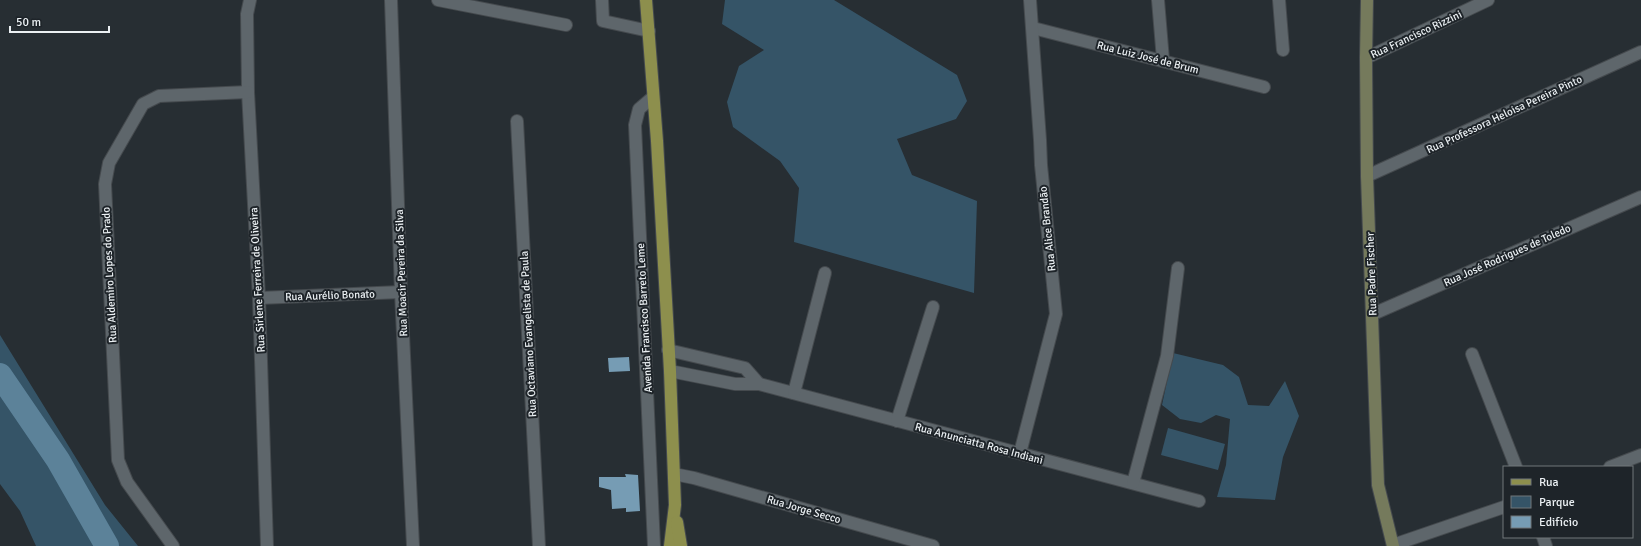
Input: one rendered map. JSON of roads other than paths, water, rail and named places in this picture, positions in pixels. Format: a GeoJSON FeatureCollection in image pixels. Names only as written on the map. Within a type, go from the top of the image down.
{"type":"FeatureCollection","features":[{"type":"Feature","properties":{"kind":"main road","name":"Avenida Francisco Barreto Leme"},"geometry":{"type":"LineString","coordinates":[[646,0],[670,371],[675,505],[681,546]]}},
{"type":"Feature","properties":{"kind":"main road","name":"Rua Padre Fischer"},"geometry":{"type":"LineString","coordinates":[[1367,0],[1366,176],[1373,314],[1374,400],[1378,485],[1393,546]]}},
{"type":"Feature","properties":{"kind":"main road","name":"Avenida Francisco Barreto Leme"},"geometry":{"type":"LineString","coordinates":[[670,546],[675,505]]}},
{"type":"Feature","properties":{"kind":"street","name":"Rua Sirlene Ferreira de Oliveira"},"geometry":{"type":"LineString","coordinates":[[242,0],[247,14]]}},
{"type":"Feature","properties":{"kind":"street","name":"Rua Sirlene Ferreira de Oliveira"},"geometry":{"type":"LineString","coordinates":[[250,0],[247,14],[248,92],[259,298],[266,546]]}},
{"type":"Feature","properties":{"kind":"street","name":"Rua Moacir Pereira da Silva"},"geometry":{"type":"LineString","coordinates":[[391,0],[401,292],[413,546]]}},
{"type":"Feature","properties":{"kind":"street"},"geometry":{"type":"LineString","coordinates":[[438,0],[566,25]]}},
{"type":"Feature","properties":{"kind":"street"},"geometry":{"type":"LineString","coordinates":[[602,0],[603,22],[649,31]]}},
{"type":"Feature","properties":{"kind":"street","name":"Rua Alice Brandão"},"geometry":{"type":"LineString","coordinates":[[1020,453],[1056,314],[1041,165],[1030,0]]}},
{"type":"Feature","properties":{"kind":"street"},"geometry":{"type":"LineString","coordinates":[[1158,0],[1162,60]]}},
{"type":"Feature","properties":{"kind":"street"},"geometry":{"type":"LineString","coordinates":[[1279,0],[1283,50]]}},
{"type":"Feature","properties":{"kind":"street","name":"Rua Francisco Rizzini"},"geometry":{"type":"LineString","coordinates":[[1366,58],[1488,0]]}},
{"type":"Feature","properties":{"kind":"street","name":"Rua Luiz José de Brum"},"geometry":{"type":"LineString","coordinates":[[1033,28],[1264,87]]}},
{"type":"Feature","properties":{"kind":"street","name":"Rua Professora Heloisa Pereira Pinto"},"geometry":{"type":"LineString","coordinates":[[1366,176],[1641,52]]}},
{"type":"Feature","properties":{"kind":"street","name":"Rua Aldemiro Lopes do Prado"},"geometry":{"type":"LineString","coordinates":[[173,546],[127,482],[118,460],[105,184],[109,163],[143,104],[159,96],[248,92]]}},
{"type":"Feature","properties":{"kind":"street","name":"Avenida Francisco Barreto Leme"},"geometry":{"type":"LineString","coordinates":[[653,97],[639,109],[635,125],[654,546]]}},
{"type":"Feature","properties":{"kind":"street","name":"Rua Octaviano Evangelista de Paula"},"geometry":{"type":"LineString","coordinates":[[517,121],[539,546]]}},
{"type":"Feature","properties":{"kind":"street","name":"Rua José Rodrigues de Toledo"},"geometry":{"type":"LineString","coordinates":[[1373,314],[1641,196]]}},
{"type":"Feature","properties":{"kind":"street"},"geometry":{"type":"LineString","coordinates":[[1133,483],[1167,356],[1178,268]]}},
{"type":"Feature","properties":{"kind":"street"},"geometry":{"type":"LineString","coordinates":[[794,393],[825,273]]}},
{"type":"Feature","properties":{"kind":"street","name":"Rua Aurélio Bonato"},"geometry":{"type":"LineString","coordinates":[[259,298],[401,292]]}},
{"type":"Feature","properties":{"kind":"street"},"geometry":{"type":"LineString","coordinates":[[897,421],[933,306]]}},
{"type":"Feature","properties":{"kind":"street"},"geometry":{"type":"LineString","coordinates":[[668,350],[745,368],[759,384]]}},
{"type":"Feature","properties":{"kind":"street"},"geometry":{"type":"LineString","coordinates":[[1472,354],[1516,466]]}},
{"type":"Feature","properties":{"kind":"street","name":"Rua Anunciatta Rosa Indiani"},"geometry":{"type":"LineString","coordinates":[[670,371],[735,384],[759,384],[1199,501]]}},
{"type":"Feature","properties":{"kind":"street"},"geometry":{"type":"LineString","coordinates":[[1613,466],[1641,455]]}},
{"type":"Feature","properties":{"kind":"street","name":"Rua Jorge Secco"},"geometry":{"type":"LineString","coordinates":[[674,474],[694,478],[933,546]]}},
{"type":"Feature","properties":{"kind":"street"},"geometry":{"type":"LineString","coordinates":[[1393,546],[1503,507]]}},
{"type":"Feature","properties":{"kind":"waterway"},"geometry":{"type":"LineString","coordinates":[[0,375],[58,460],[107,546]]}}]}
